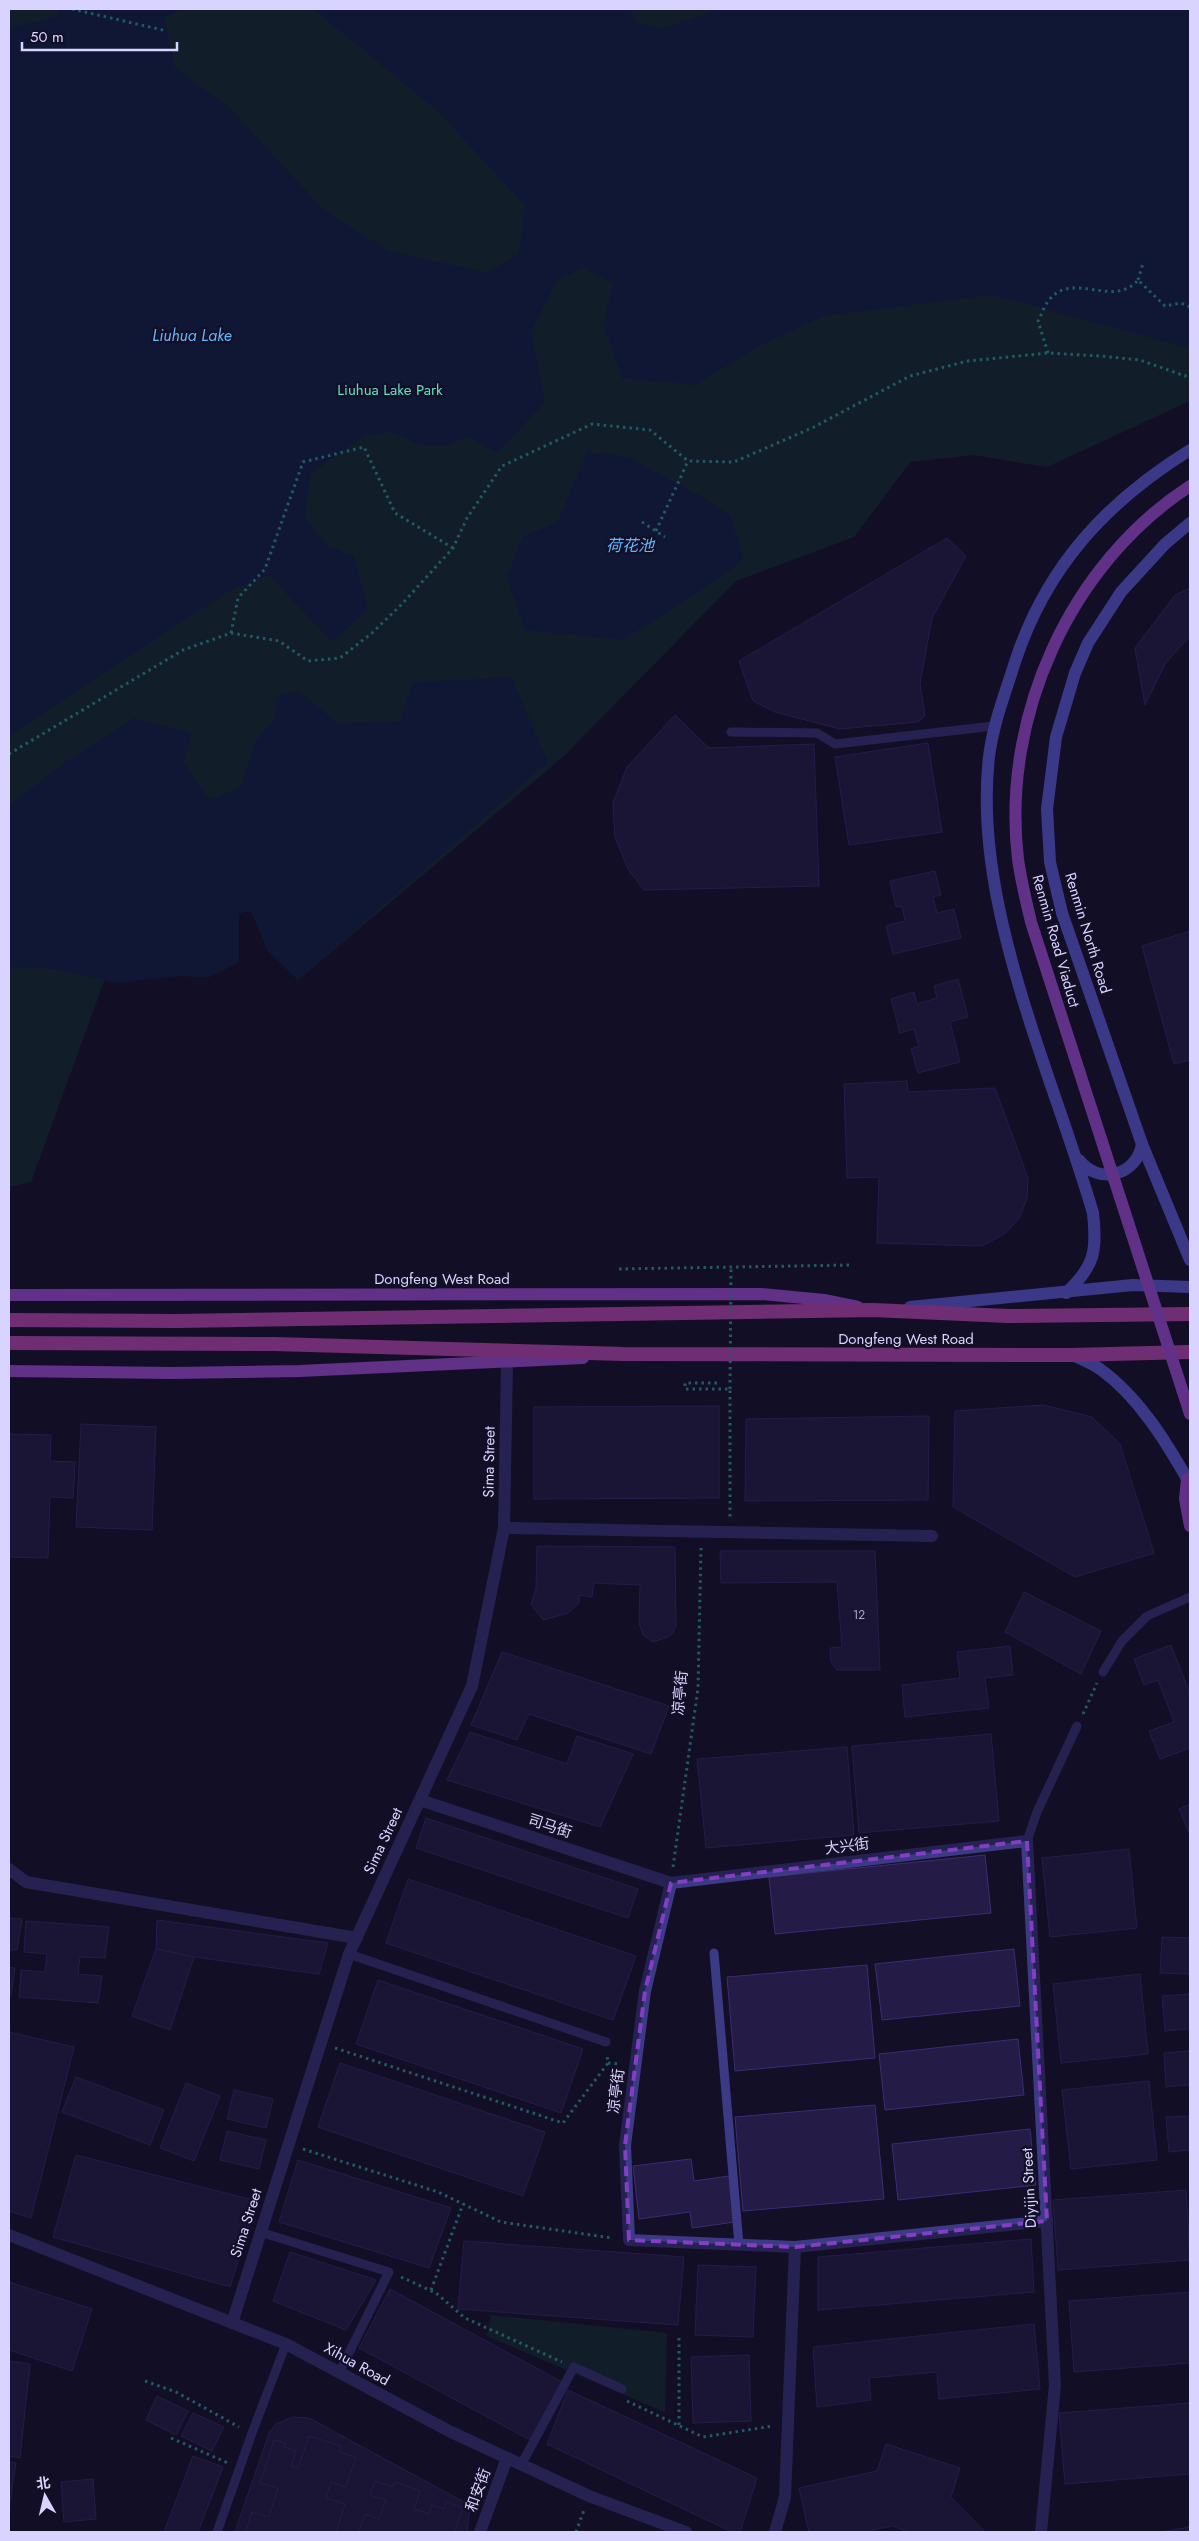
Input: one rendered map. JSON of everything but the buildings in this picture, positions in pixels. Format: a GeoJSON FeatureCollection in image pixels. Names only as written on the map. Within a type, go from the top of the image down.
{"type":"FeatureCollection","features":[{"type":"Feature","properties":{"kind":"highway","name":"Dongfeng West Road"},"geometry":{"type":"LineString","coordinates":[[9,1320],[76,1322],[873,1310],[1036,1316],[1190,1314]]}},
{"type":"Feature","properties":{"kind":"highway","name":"Dongfeng West Road"},"geometry":{"type":"LineString","coordinates":[[9,1344],[274,1344],[623,1354],[1072,1354],[1190,1352]]}},
{"type":"Feature","properties":{"kind":"main road"},"geometry":{"type":"LineString","coordinates":[[1142,1144],[1136,1161],[1128,1169],[1106,1175],[1098,1175],[1079,1161],[1023,996],[992,869],[987,801],[989,758],[994,726],[1032,616],[1064,562],[1108,511],[1139,484],[1190,450]]}},
{"type":"Feature","properties":{"kind":"main road","name":"Renmin Road Viaduct"},"geometry":{"type":"LineString","coordinates":[[1190,486],[1152,515],[1121,544],[1092,580],[1059,633],[1046,664],[1028,721],[1019,775],[1016,828],[1022,887],[1034,931],[1190,1414]]}},
{"type":"Feature","properties":{"kind":"main road","name":"Renmin North Road"},"geometry":{"type":"LineString","coordinates":[[1190,522],[1165,544],[1121,592],[1088,643],[1075,672],[1060,721],[1048,783],[1047,836],[1054,887],[1142,1144],[1190,1260]]}},
{"type":"Feature","properties":{"kind":"main road"},"geometry":{"type":"LineString","coordinates":[[1066,1293],[1083,1278],[1092,1261],[1096,1240],[1093,1213],[1074,1146]]}},
{"type":"Feature","properties":{"kind":"main road"},"geometry":{"type":"LineString","coordinates":[[873,1310],[1152,1284],[1190,1287]]}},
{"type":"Feature","properties":{"kind":"main road","name":"Dongfeng West Road"},"geometry":{"type":"LineString","coordinates":[[9,1295],[761,1294],[824,1300],[873,1310]]}},
{"type":"Feature","properties":{"kind":"main road","name":"Dongfeng West Road"},"geometry":{"type":"LineString","coordinates":[[9,1371],[172,1373],[507,1363],[623,1354]]}},
{"type":"Feature","properties":{"kind":"main road"},"geometry":{"type":"LineString","coordinates":[[1072,1354],[1099,1369],[1128,1394],[1153,1425],[1189,1480],[1185,1499],[1190,1526]]}},
{"type":"Feature","properties":{"kind":"street","name":"Sima Street"},"geometry":{"type":"LineString","coordinates":[[232,2323],[349,1954],[472,1686],[504,1528],[507,1363]]}},
{"type":"Feature","properties":{"kind":"street"},"geometry":{"type":"LineString","coordinates":[[504,1528],[932,1536]]}},
{"type":"Feature","properties":{"kind":"street","name":"司马街"},"geometry":{"type":"LineString","coordinates":[[420,1800],[671,1883]]}},
{"type":"Feature","properties":{"kind":"street","name":"大兴街"},"geometry":{"type":"LineString","coordinates":[[671,1883],[1028,1841]]}},
{"type":"Feature","properties":{"kind":"street","name":"Diyijin Street"},"geometry":{"type":"LineString","coordinates":[[1028,1841],[1056,2386],[1041,2532]]}},
{"type":"Feature","properties":{"kind":"street"},"geometry":{"type":"LineString","coordinates":[[9,1869],[26,1882],[357,1938]]}},
{"type":"Feature","properties":{"kind":"street","name":"凉亭街"},"geometry":{"type":"LineString","coordinates":[[629,2240],[625,2145],[645,1991],[671,1883]]}},
{"type":"Feature","properties":{"kind":"street"},"geometry":{"type":"LineString","coordinates":[[629,2240],[795,2247],[1047,2221]]}},
{"type":"Feature","properties":{"kind":"street","name":"Xihua Road"},"geometry":{"type":"LineString","coordinates":[[9,2234],[286,2344],[449,2432],[589,2496],[686,2532]]}},
{"type":"Feature","properties":{"kind":"street"},"geometry":{"type":"LineString","coordinates":[[775,2532],[785,2497],[795,2247]]}},
{"type":"Feature","properties":{"kind":"street","name":"和安街"},"geometry":{"type":"LineString","coordinates":[[480,2532],[507,2458]]}},
{"type":"Feature","properties":{"kind":"lane"},"geometry":{"type":"LineString","coordinates":[[731,732],[817,733],[835,744],[994,726]]}},
{"type":"Feature","properties":{"kind":"lane"},"geometry":{"type":"LineString","coordinates":[[1103,1672],[1122,1641],[1147,1616],[1190,1598]]}},
{"type":"Feature","properties":{"kind":"lane"},"geometry":{"type":"LineString","coordinates":[[1028,1841],[1038,1812],[1076,1726]]}},
{"type":"Feature","properties":{"kind":"lane"},"geometry":{"type":"LineString","coordinates":[[714,1953],[739,2245]]}},
{"type":"Feature","properties":{"kind":"lane"},"geometry":{"type":"LineString","coordinates":[[349,1954],[606,2042]]}},
{"type":"Feature","properties":{"kind":"lane"},"geometry":{"type":"LineString","coordinates":[[260,2232],[389,2272],[339,2373]]}},
{"type":"Feature","properties":{"kind":"lane"},"geometry":{"type":"LineString","coordinates":[[218,2532],[252,2433],[286,2344]]}},
{"type":"Feature","properties":{"kind":"lane"},"geometry":{"type":"LineString","coordinates":[[521,2465],[574,2367],[622,2389]]}},
{"type":"Feature","properties":{"kind":"path"},"geometry":{"type":"LineString","coordinates":[[72,9],[167,31]]}},
{"type":"Feature","properties":{"kind":"path"},"geometry":{"type":"LineString","coordinates":[[1048,353],[1038,321],[1048,301],[1058,291],[1072,287],[1120,292],[1132,286],[1138,280],[1143,264]]}},
{"type":"Feature","properties":{"kind":"path"},"geometry":{"type":"LineString","coordinates":[[1138,280],[1165,306],[1181,303],[1190,307]]}},
{"type":"Feature","properties":{"kind":"path"},"geometry":{"type":"LineString","coordinates":[[9,754],[184,650],[231,634],[279,641],[308,662],[340,658],[372,633],[401,605],[453,548],[467,518],[502,466],[592,424],[650,430],[688,461],[734,462],[814,427],[910,376],[968,361],[1048,353],[1140,360],[1185,376],[1190,373]]}},
{"type":"Feature","properties":{"kind":"path"},"geometry":{"type":"LineString","coordinates":[[231,634],[238,598],[265,569],[303,462],[364,447],[395,513],[453,548]]}},
{"type":"Feature","properties":{"kind":"path"},"geometry":{"type":"LineString","coordinates":[[656,531],[688,461]]}},
{"type":"Feature","properties":{"kind":"path"},"geometry":{"type":"LineString","coordinates":[[642,522],[665,537]]}},
{"type":"Feature","properties":{"kind":"path"},"geometry":{"type":"LineString","coordinates":[[619,1269],[850,1265]]}},
{"type":"Feature","properties":{"kind":"path"},"geometry":{"type":"LineString","coordinates":[[730,1533],[731,1267]]}},
{"type":"Feature","properties":{"kind":"path"},"geometry":{"type":"LineString","coordinates":[[717,1383],[684,1383],[685,1389],[730,1389]]}},
{"type":"Feature","properties":{"kind":"path","name":"凉亭街"},"geometry":{"type":"LineString","coordinates":[[671,1883],[698,1688],[701,1532]]}},
{"type":"Feature","properties":{"kind":"path"},"geometry":{"type":"LineString","coordinates":[[1076,1726],[1103,1672]]}},
{"type":"Feature","properties":{"kind":"path"},"geometry":{"type":"LineString","coordinates":[[321,2043],[563,2123],[608,2063],[606,2042]]}},
{"type":"Feature","properties":{"kind":"path"},"geometry":{"type":"LineString","coordinates":[[288,2144],[438,2192],[501,2222],[629,2240]]}},
{"type":"Feature","properties":{"kind":"path"},"geometry":{"type":"LineString","coordinates":[[431,2290],[463,2204]]}},
{"type":"Feature","properties":{"kind":"path"},"geometry":{"type":"LineString","coordinates":[[389,2272],[436,2292],[465,2318],[574,2367]]}},
{"type":"Feature","properties":{"kind":"path"},"geometry":{"type":"LineString","coordinates":[[679,2425],[680,2337]]}},
{"type":"Feature","properties":{"kind":"path"},"geometry":{"type":"LineString","coordinates":[[145,2381],[176,2392],[252,2433]]}},
{"type":"Feature","properties":{"kind":"path"},"geometry":{"type":"LineString","coordinates":[[622,2399],[703,2437],[787,2424]]}},
{"type":"Feature","properties":{"kind":"path"},"geometry":{"type":"LineString","coordinates":[[171,2438],[239,2469]]}},
{"type":"Feature","properties":{"kind":"path"},"geometry":{"type":"LineString","coordinates":[[576,2532],[589,2496]]}},
{"type":"Feature","properties":{"kind":"highlighted area"},"geometry":{"type":"Polygon","coordinates":[[[1027,1841],[1047,2221],[795,2247],[629,2240],[625,2145],[645,1991],[671,1883],[1027,1841]]]}},
{"type":"Feature","properties":{"kind":"green space","name":"Liuhua Lake Park"},"geometry":{"type":"Polygon","coordinates":[[[9,9],[1190,9],[1190,401],[1047,467],[974,455],[910,462],[854,537],[736,581],[564,756],[298,980],[268,951],[251,911],[239,913],[239,962],[209,977],[107,973],[31,1182],[9,1187],[9,9]]]}},
{"type":"Feature","properties":{"kind":"green space"},"geometry":{"type":"Polygon","coordinates":[[[491,2315],[667,2333],[665,2412],[487,2336],[491,2315]]]}},
{"type":"Feature","properties":{"kind":"water","name":"Liuhua Lake"},"geometry":{"type":"Polygon","coordinates":[[[59,9],[182,9],[164,18],[175,68],[227,105],[322,208],[387,250],[486,273],[519,254],[525,206],[439,112],[313,9],[631,9],[636,22],[661,29],[718,9],[1190,9],[1190,348],[993,295],[825,316],[763,344],[695,385],[622,378],[604,326],[612,283],[584,268],[557,280],[531,332],[545,402],[498,453],[467,437],[446,445],[420,445],[391,432],[368,434],[311,473],[304,516],[328,546],[354,556],[368,609],[332,642],[269,575],[231,590],[9,736],[9,28],[57,16],[59,9]]]}},
{"type":"Feature","properties":{"kind":"water","name":"荷花池"},"geometry":{"type":"Polygon","coordinates":[[[587,452],[628,457],[706,499],[730,515],[744,559],[713,583],[623,640],[525,630],[507,577],[523,536],[557,523],[587,452]]]}},
{"type":"Feature","properties":{"kind":"water"},"geometry":{"type":"Polygon","coordinates":[[[512,678],[548,762],[298,980],[268,951],[251,911],[239,913],[239,962],[208,977],[178,976],[117,983],[55,969],[9,967],[9,806],[62,764],[134,718],[192,733],[183,762],[210,800],[241,787],[255,742],[275,718],[277,697],[298,691],[339,724],[400,721],[413,682],[512,678]]]}}]}
